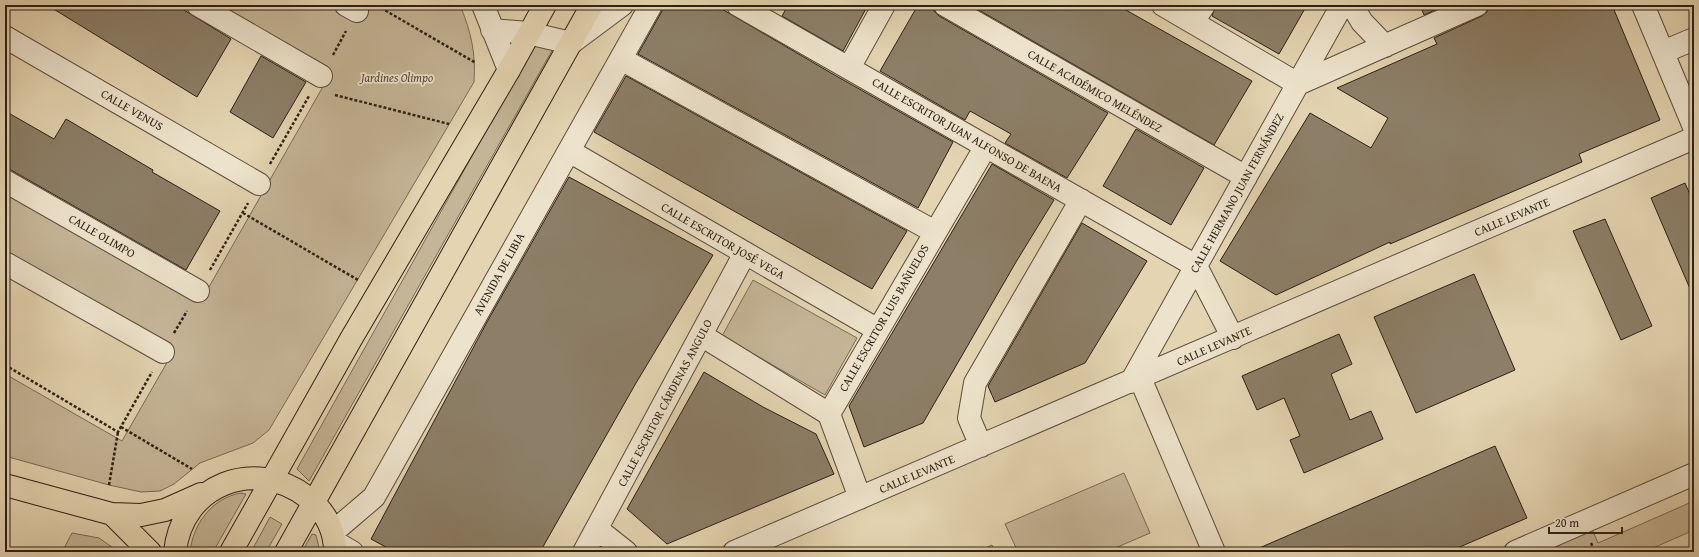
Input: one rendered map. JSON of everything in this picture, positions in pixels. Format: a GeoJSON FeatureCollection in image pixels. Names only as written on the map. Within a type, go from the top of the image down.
{"type":"FeatureCollection","features":[{"type":"Feature","properties":{"kind":"main road"},"geometry":{"type":"LineString","coordinates":[[231,552],[271,478],[509,70],[528,33],[545,5]]}},
{"type":"Feature","properties":{"kind":"main road"},"geometry":{"type":"LineString","coordinates":[[286,552],[592,5]]}},
{"type":"Feature","properties":{"kind":"main road"},"geometry":{"type":"LineString","coordinates":[[5,485],[112,514],[141,515],[165,510],[218,486],[244,478],[271,478],[294,487],[313,502],[328,520],[339,544]]}},
{"type":"Feature","properties":{"kind":"main road"},"geometry":{"type":"LineString","coordinates":[[175,552],[177,539],[185,518],[199,500],[218,486]]}},
{"type":"Feature","properties":{"kind":"main road"},"geometry":{"type":"LineString","coordinates":[[112,514],[150,552]]}},
{"type":"Feature","properties":{"kind":"street"},"geometry":{"type":"LineString","coordinates":[[198,5],[324,84]]}},
{"type":"Feature","properties":{"kind":"street"},"geometry":{"type":"LineString","coordinates":[[483,5],[509,70]]}},
{"type":"Feature","properties":{"kind":"street"},"geometry":{"type":"LineString","coordinates":[[492,30],[528,33],[571,43],[622,5]]}},
{"type":"Feature","properties":{"kind":"street","name":"AVENIDA DE LIBIA"},"geometry":{"type":"LineString","coordinates":[[339,544],[374,496],[651,5]]}},
{"type":"Feature","properties":{"kind":"street","name":"CALLE ESCRITOR JUAN ALFONSO DE BAENA"},"geometry":{"type":"LineString","coordinates":[[738,5],[766,12],[849,68],[1196,266]]}},
{"type":"Feature","properties":{"kind":"street"},"geometry":{"type":"LineString","coordinates":[[849,68],[884,5]]}},
{"type":"Feature","properties":{"kind":"street","name":"CALLE ACADÉMICO MELÉNDEZ"},"geometry":{"type":"LineString","coordinates":[[944,5],[1246,177]]}},
{"type":"Feature","properties":{"kind":"street"},"geometry":{"type":"LineString","coordinates":[[1163,5],[1198,14],[1298,84],[1478,5]]}},
{"type":"Feature","properties":{"kind":"street","name":"CALLE HERMANO JUAN FERNÁNDEZ"},"geometry":{"type":"LineString","coordinates":[[1136,380],[1196,266],[1342,5]]}},
{"type":"Feature","properties":{"kind":"street"},"geometry":{"type":"LineString","coordinates":[[1352,5],[1362,22],[1385,46]]}},
{"type":"Feature","properties":{"kind":"street"},"geometry":{"type":"LineString","coordinates":[[1643,5],[1694,127]]}},
{"type":"Feature","properties":{"kind":"street","name":"CALLE VENUS"},"geometry":{"type":"LineString","coordinates":[[5,37],[259,184]]}},
{"type":"Feature","properties":{"kind":"street"},"geometry":{"type":"LineString","coordinates":[[1663,52],[1694,39]]}},
{"type":"Feature","properties":{"kind":"street"},"geometry":{"type":"LineString","coordinates":[[621,59],[935,232]]}},
{"type":"Feature","properties":{"kind":"street","name":"CALLE LEVANTE"},"geometry":{"type":"LineString","coordinates":[[734,552],[1136,380],[1694,138]]}},
{"type":"Feature","properties":{"kind":"street","name":"CALLE ESCRITOR LUIS BAÑUELOS"},"geometry":{"type":"LineString","coordinates":[[829,414],[986,146]]}},
{"type":"Feature","properties":{"kind":"street","name":"CALLE ESCRITOR JOSÉ VEGA"},"geometry":{"type":"LineString","coordinates":[[569,151],[878,330]]}},
{"type":"Feature","properties":{"kind":"street","name":"CALLE OLIMPO"},"geometry":{"type":"LineString","coordinates":[[5,181],[198,291]]}},
{"type":"Feature","properties":{"kind":"street"},"geometry":{"type":"LineString","coordinates":[[981,446],[969,418],[975,383],[1081,200]]}},
{"type":"Feature","properties":{"kind":"street","name":"CALLE ESCRITOR CÁRDENAS ANGULO"},"geometry":{"type":"LineString","coordinates":[[584,552],[745,253]]}},
{"type":"Feature","properties":{"kind":"street"},"geometry":{"type":"LineString","coordinates":[[5,263],[163,352]]}},
{"type":"Feature","properties":{"kind":"street"},"geometry":{"type":"LineString","coordinates":[[1196,266],[1233,338]]}},
{"type":"Feature","properties":{"kind":"street"},"geometry":{"type":"LineString","coordinates":[[701,335],[829,414],[860,498]]}},
{"type":"Feature","properties":{"kind":"street"},"geometry":{"type":"LineString","coordinates":[[1136,380],[1214,552]]}},
{"type":"Feature","properties":{"kind":"street"},"geometry":{"type":"LineString","coordinates":[[1515,552],[1694,474]]}},
{"type":"Feature","properties":{"kind":"street"},"geometry":{"type":"LineString","coordinates":[[597,528],[626,552]]}},
{"type":"Feature","properties":{"kind":"path"},"geometry":{"type":"LineString","coordinates":[[359,7],[476,63]]}},
{"type":"Feature","properties":{"kind":"path"},"geometry":{"type":"LineString","coordinates":[[324,84],[449,124]]}},
{"type":"Feature","properties":{"kind":"path"},"geometry":{"type":"LineString","coordinates":[[243,213],[358,280]]}},
{"type":"Feature","properties":{"kind":"path"},"geometry":{"type":"LineString","coordinates":[[121,427],[192,469]]}},
{"type":"Feature","properties":{"kind":"path"},"geometry":{"type":"LineString","coordinates":[[109,485],[118,432]]}},
{"type":"Feature","properties":{"kind":"green space","name":"Jardines Olimpo"},"geometry":{"type":"Polygon","coordinates":[[[204,5],[336,5],[362,19],[370,5],[460,5],[472,43],[474,82],[269,430],[253,443],[200,463],[174,484],[160,491],[141,492],[109,485],[5,456],[5,374],[122,441],[173,352],[5,255],[5,188],[201,301],[329,76],[204,5]]]}},
{"type":"Feature","properties":{"kind":"green space"},"geometry":{"type":"Polygon","coordinates":[[[537,40],[554,47],[309,481],[297,469],[537,40]]]}},
{"type":"Feature","properties":{"kind":"green space"},"geometry":{"type":"Polygon","coordinates":[[[753,280],[857,338],[825,395],[722,336],[753,280]]]}},
{"type":"Feature","properties":{"kind":"green space"},"geometry":{"type":"Polygon","coordinates":[[[1124,473],[1150,533],[1106,552],[1018,552],[1005,524],[1124,473]]]}},
{"type":"Feature","properties":{"kind":"green space"},"geometry":{"type":"Polygon","coordinates":[[[241,493],[246,494],[213,552],[190,552],[195,532],[206,514],[221,500],[241,493]]]}},
{"type":"Feature","properties":{"kind":"green space"},"geometry":{"type":"Polygon","coordinates":[[[1694,501],[1694,530],[1644,552],[1536,552],[1591,527],[1598,543],[1694,501]]]}},
{"type":"Feature","properties":{"kind":"green space"},"geometry":{"type":"Polygon","coordinates":[[[270,517],[282,524],[266,552],[251,552],[270,517]]]}},
{"type":"Feature","properties":{"kind":"green space"},"geometry":{"type":"Polygon","coordinates":[[[72,533],[99,538],[119,552],[62,552],[72,533]]]}},
{"type":"Feature","properties":{"kind":"green space"},"geometry":{"type":"Polygon","coordinates":[[[312,534],[316,535],[320,552],[302,552],[312,534]]]}},
{"type":"Feature","properties":{"kind":"green space"},"geometry":{"type":"Polygon","coordinates":[[[992,545],[995,552],[976,552],[992,545]]]}},
{"type":"Feature","properties":{"kind":"building"},"geometry":{"type":"Polygon","coordinates":[[[47,5],[176,5],[231,39],[197,97],[47,5]]]}},
{"type":"Feature","properties":{"kind":"building"},"geometry":{"type":"Polygon","coordinates":[[[663,5],[715,5],[953,142],[918,208],[638,54],[662,11],[663,5]]]}},
{"type":"Feature","properties":{"kind":"building"},"geometry":{"type":"Polygon","coordinates":[[[788,5],[868,5],[843,51],[782,16],[788,5]]]}},
{"type":"Feature","properties":{"kind":"building"},"geometry":{"type":"Polygon","coordinates":[[[918,5],[933,5],[934,11],[939,16],[1108,113],[1067,178],[1005,143],[1011,134],[970,111],[965,120],[880,71],[918,5]]]}},
{"type":"Feature","properties":{"kind":"building"},"geometry":{"type":"Polygon","coordinates":[[[970,5],[1117,5],[1252,81],[1214,145],[970,5]]]}},
{"type":"Feature","properties":{"kind":"building"},"geometry":{"type":"Polygon","coordinates":[[[1216,5],[1307,5],[1279,54],[1212,16],[1216,5]]]}},
{"type":"Feature","properties":{"kind":"building"},"geometry":{"type":"Polygon","coordinates":[[[1420,5],[1446,5],[1424,15],[1420,5]]]}},
{"type":"Feature","properties":{"kind":"building"},"geometry":{"type":"Polygon","coordinates":[[[1489,5],[1612,5],[1660,120],[1579,154],[1582,162],[1390,244],[1390,242],[1276,295],[1220,261],[1310,113],[1371,148],[1388,118],[1337,88],[1437,44],[1434,38],[1482,16],[1487,12],[1489,5]]]}},
{"type":"Feature","properties":{"kind":"building"},"geometry":{"type":"Polygon","coordinates":[[[261,56],[306,82],[273,138],[230,112],[261,56]]]}},
{"type":"Feature","properties":{"kind":"building"},"geometry":{"type":"Polygon","coordinates":[[[626,76],[907,231],[872,289],[594,132],[626,76]]]}},
{"type":"Feature","properties":{"kind":"building"},"geometry":{"type":"Polygon","coordinates":[[[5,111],[54,139],[66,119],[153,170],[152,172],[220,211],[186,270],[11,170],[5,169],[5,111]]]}},
{"type":"Feature","properties":{"kind":"building"},"geometry":{"type":"Polygon","coordinates":[[[1136,129],[1204,168],[1171,225],[1103,186],[1136,129]]]}},
{"type":"Feature","properties":{"kind":"building"},"geometry":{"type":"Polygon","coordinates":[[[992,164],[1054,200],[1016,262],[923,423],[864,447],[849,406],[992,164]]]}},
{"type":"Feature","properties":{"kind":"building"},"geometry":{"type":"Polygon","coordinates":[[[569,177],[713,255],[636,383],[540,552],[395,552],[371,539],[487,322],[569,177]]]}},
{"type":"Feature","properties":{"kind":"building"},"geometry":{"type":"Polygon","coordinates":[[[1685,183],[1694,204],[1694,298],[1651,198],[1685,183]]]}},
{"type":"Feature","properties":{"kind":"building"},"geometry":{"type":"Polygon","coordinates":[[[1605,219],[1652,326],[1621,340],[1573,231],[1605,219]]]}},
{"type":"Feature","properties":{"kind":"building"},"geometry":{"type":"Polygon","coordinates":[[[1082,223],[1147,261],[1085,363],[995,402],[988,386],[1082,223]]]}},
{"type":"Feature","properties":{"kind":"building"},"geometry":{"type":"Polygon","coordinates":[[[1474,274],[1515,370],[1416,413],[1374,317],[1474,274]]]}},
{"type":"Feature","properties":{"kind":"building"},"geometry":{"type":"Polygon","coordinates":[[[1339,334],[1352,364],[1331,374],[1350,420],[1371,411],[1383,439],[1304,473],[1290,440],[1300,436],[1284,398],[1257,410],[1242,376],[1339,334]]]}},
{"type":"Feature","properties":{"kind":"building"},"geometry":{"type":"Polygon","coordinates":[[[704,372],[763,407],[816,434],[834,474],[667,544],[627,509],[704,372]]]}},
{"type":"Feature","properties":{"kind":"building"},"geometry":{"type":"Polygon","coordinates":[[[1495,446],[1527,518],[1448,552],[1250,552],[1495,446]]]}}]}
